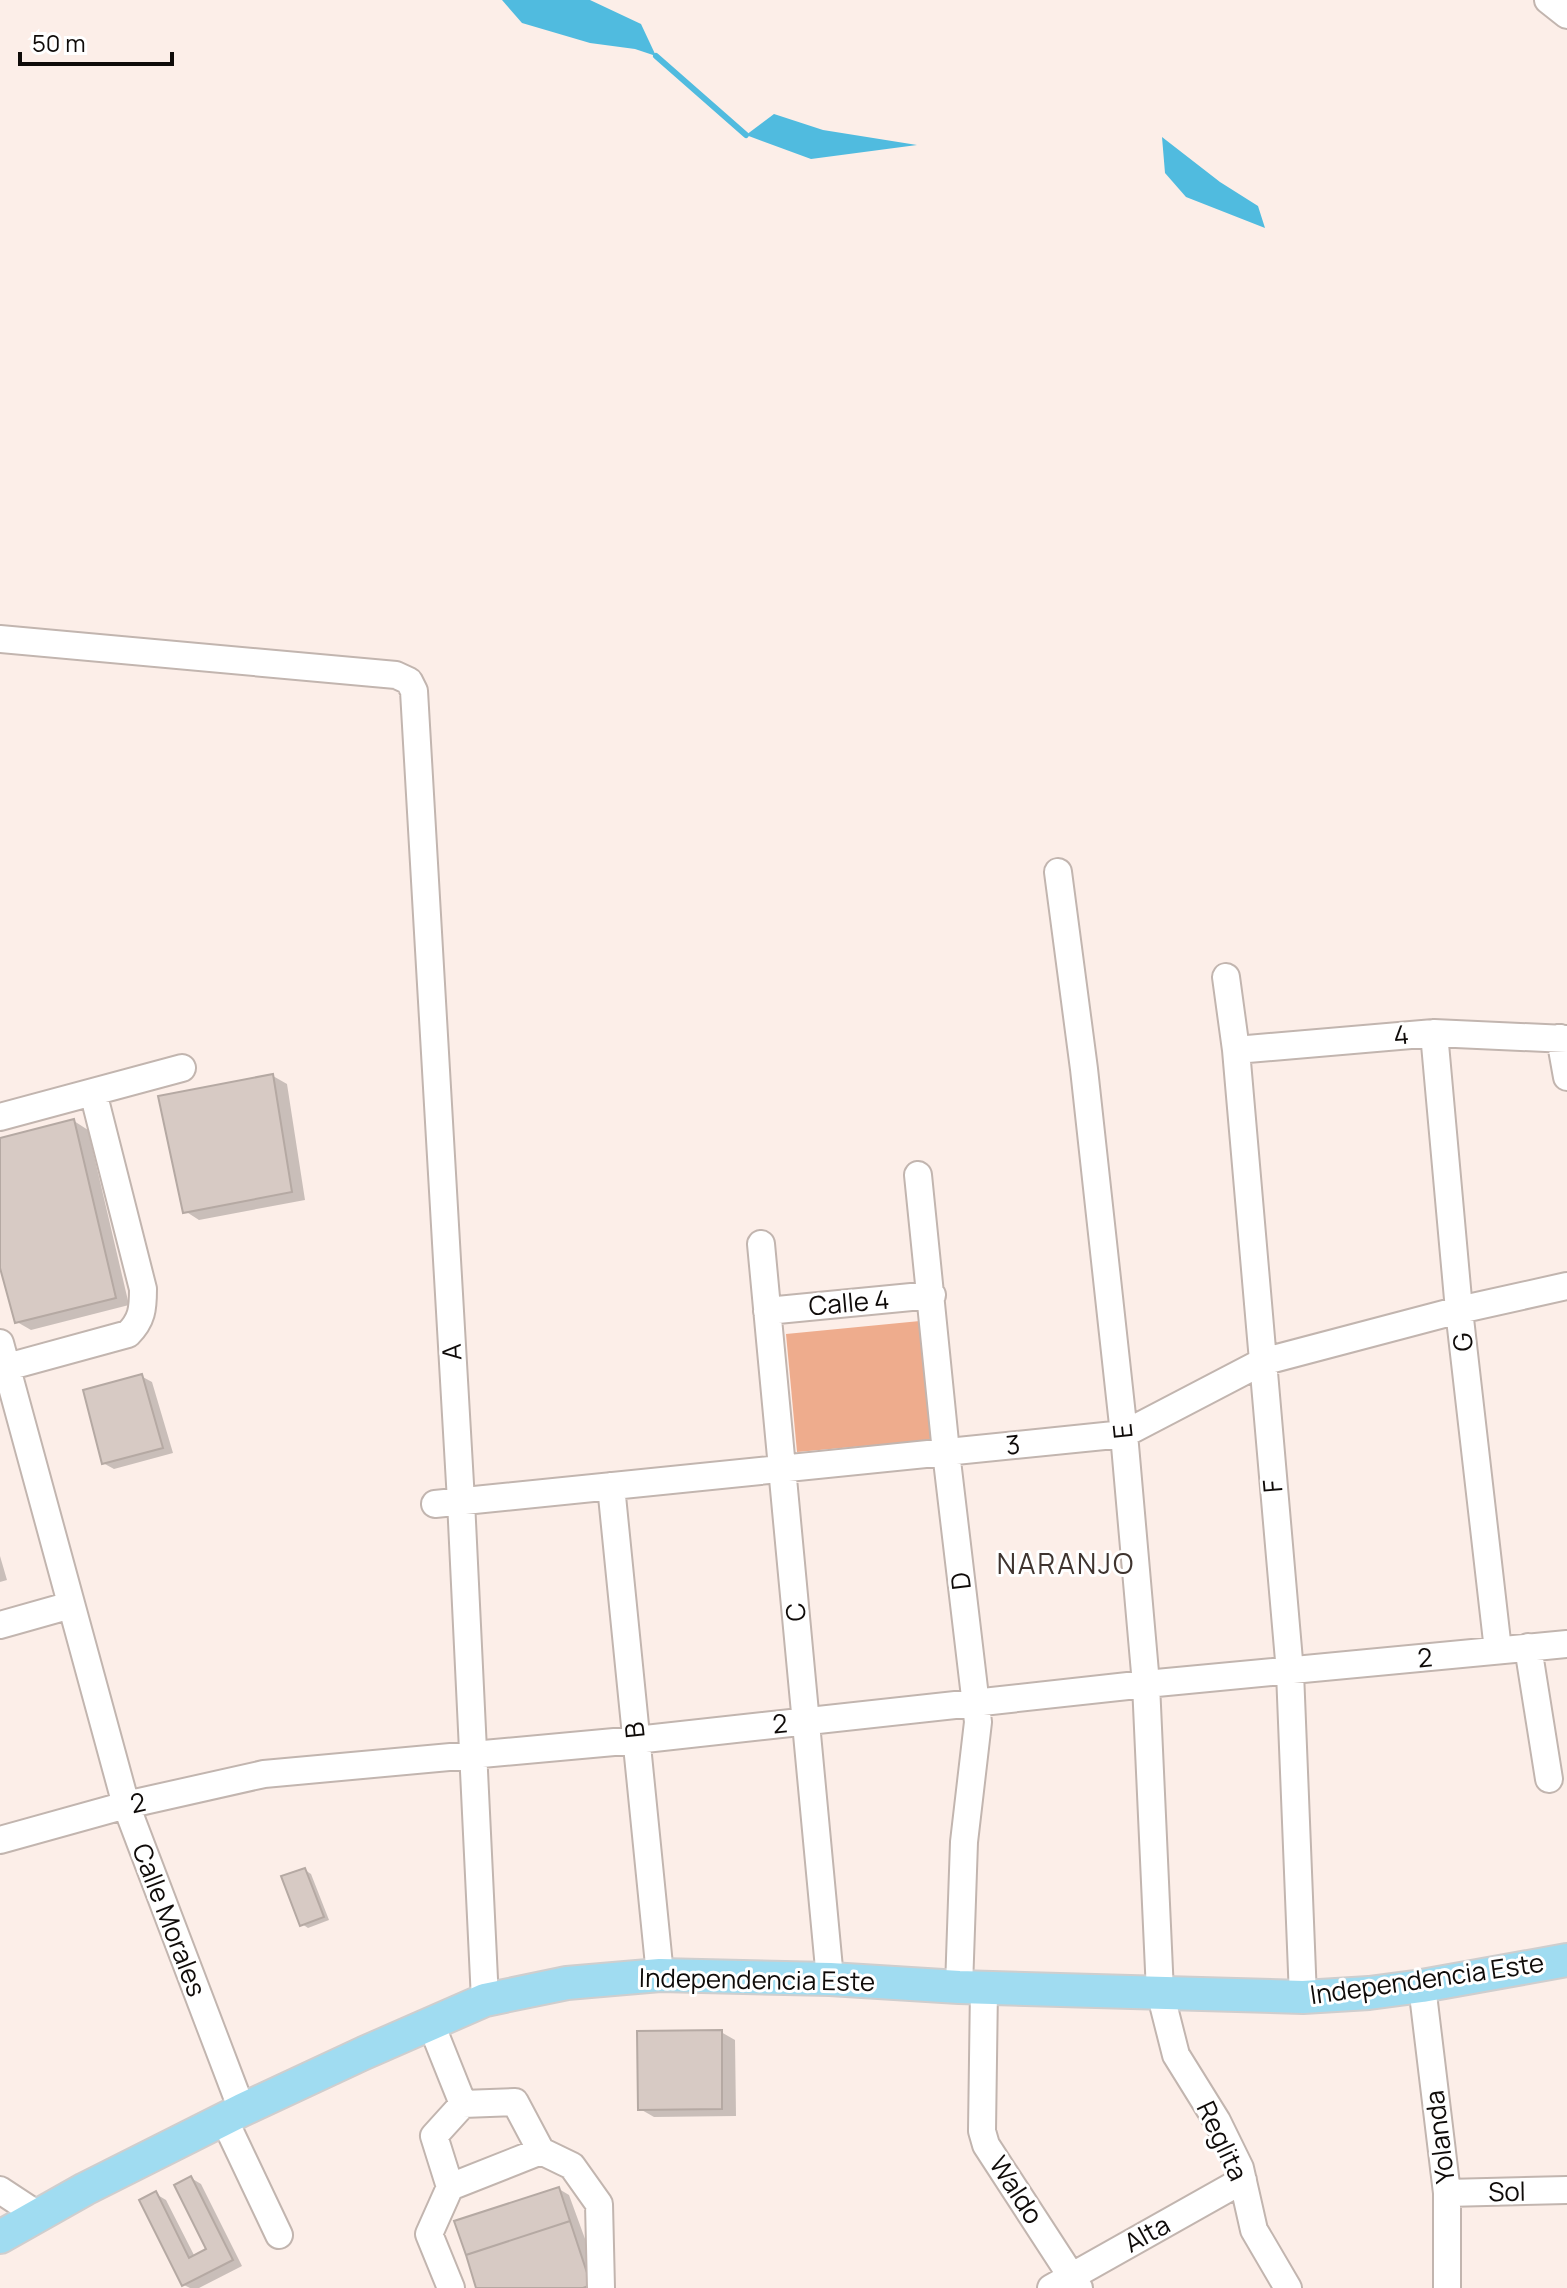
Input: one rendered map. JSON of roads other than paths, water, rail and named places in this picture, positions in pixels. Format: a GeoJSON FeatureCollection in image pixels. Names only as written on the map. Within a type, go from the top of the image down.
{"type":"FeatureCollection","features":[{"type":"Feature","properties":{"kind":"main road","name":"Independencia Este"},"geometry":{"type":"LineString","coordinates":[[0,2237],[233,2114],[431,2024],[485,2000],[567,1983],[660,1975],[1303,1997],[1422,1986],[1567,1960]]}},
{"type":"Feature","properties":{"kind":"street"},"geometry":{"type":"LineString","coordinates":[[1548,0],[1567,15]]}},
{"type":"Feature","properties":{"kind":"street","name":"A"},"geometry":{"type":"LineString","coordinates":[[0,639],[396,675],[409,681],[417,704],[448,1502],[473,1753],[485,2000]]}},
{"type":"Feature","properties":{"kind":"street","name":"E"},"geometry":{"type":"LineString","coordinates":[[1058,872],[1084,1069],[1124,1434],[1146,1684],[1160,1992]]}},
{"type":"Feature","properties":{"kind":"street","name":"F"},"geometry":{"type":"LineString","coordinates":[[1226,977],[1236,1050],[1290,1672],[1303,1997]]}},
{"type":"Feature","properties":{"kind":"street","name":"4"},"geometry":{"type":"LineString","coordinates":[[1236,1050],[1434,1033],[1563,1038]]}},
{"type":"Feature","properties":{"kind":"street","name":"G"},"geometry":{"type":"LineString","coordinates":[[1434,1033],[1459,1310],[1498,1650]]}},
{"type":"Feature","properties":{"kind":"street"},"geometry":{"type":"LineString","coordinates":[[1563,1038],[1567,1077]]}},
{"type":"Feature","properties":{"kind":"street"},"geometry":{"type":"LineString","coordinates":[[0,1117],[182,1068]]}},
{"type":"Feature","properties":{"kind":"street"},"geometry":{"type":"LineString","coordinates":[[2,1360],[128,1334],[143,1312],[143,1289],[93,1092]]}},
{"type":"Feature","properties":{"kind":"street","name":"D"},"geometry":{"type":"LineString","coordinates":[[918,1175],[978,1722],[964,1842],[972,1988]]}},
{"type":"Feature","properties":{"kind":"street","name":"C"},"geometry":{"type":"LineString","coordinates":[[761,1244],[830,1979]]}},
{"type":"Feature","properties":{"kind":"street","name":"3"},"geometry":{"type":"LineString","coordinates":[[448,1502],[1124,1434],[1262,1362],[1459,1310],[1567,1286]]}},
{"type":"Feature","properties":{"kind":"street","name":"Calle 4"},"geometry":{"type":"LineString","coordinates":[[767,1311],[932,1295]]}},
{"type":"Feature","properties":{"kind":"street","name":"Calle Morales"},"geometry":{"type":"LineString","coordinates":[[2,1360],[126,1805],[233,2114],[279,2235]]}},
{"type":"Feature","properties":{"kind":"street","name":"B"},"geometry":{"type":"LineString","coordinates":[[611,1486],[660,1975]]}},
{"type":"Feature","properties":{"kind":"street"},"geometry":{"type":"LineString","coordinates":[[0,1625],[71,1605]]}},
{"type":"Feature","properties":{"kind":"street","name":"2"},"geometry":{"type":"LineString","coordinates":[[0,1840],[126,1805],[264,1774],[636,1740],[1146,1684],[1567,1644]]}},
{"type":"Feature","properties":{"kind":"street"},"geometry":{"type":"LineString","coordinates":[[1528,1647],[1549,1779]]}},
{"type":"Feature","properties":{"kind":"street","name":"Yolanda"},"geometry":{"type":"LineString","coordinates":[[1422,1986],[1447,2193],[1447,2288]]}},
{"type":"Feature","properties":{"kind":"street","name":"Waldo"},"geometry":{"type":"LineString","coordinates":[[972,1988],[982,2131],[986,2145],[1067,2284]]}},
{"type":"Feature","properties":{"kind":"street","name":"Reglita"},"geometry":{"type":"LineString","coordinates":[[1160,1992],[1176,2055],[1217,2121],[1240,2168],[1254,2230],[1288,2288]]}},
{"type":"Feature","properties":{"kind":"street"},"geometry":{"type":"LineString","coordinates":[[431,2024],[463,2104]]}},
{"type":"Feature","properties":{"kind":"street"},"geometry":{"type":"LineString","coordinates":[[451,2288],[429,2234],[450,2187],[434,2136],[463,2104],[515,2102],[541,2151],[572,2166],[599,2204],[601,2288]]}},
{"type":"Feature","properties":{"kind":"street"},"geometry":{"type":"LineString","coordinates":[[450,2187],[541,2151]]}},
{"type":"Feature","properties":{"kind":"street","name":"Alta"},"geometry":{"type":"LineString","coordinates":[[1067,2284],[1243,2180]]}},
{"type":"Feature","properties":{"kind":"street"},"geometry":{"type":"LineString","coordinates":[[0,2190],[38,2215]]}},
{"type":"Feature","properties":{"kind":"street","name":"Sol"},"geometry":{"type":"LineString","coordinates":[[1447,2193],[1567,2190]]}},
{"type":"Feature","properties":{"kind":"water"},"geometry":{"type":"Polygon","coordinates":[[[502,0],[590,0],[641,24],[656,56],[635,49],[590,43],[522,23],[502,0]]]}},
{"type":"Feature","properties":{"kind":"water"},"geometry":{"type":"Polygon","coordinates":[[[774,114],[823,130],[917,145],[811,159],[746,135],[774,114]]]}},
{"type":"Feature","properties":{"kind":"water"},"geometry":{"type":"Polygon","coordinates":[[[1162,137],[1220,182],[1258,206],[1265,228],[1186,197],[1165,173],[1162,137]]]}},
{"type":"Feature","properties":{"kind":"waterway"},"geometry":{"type":"LineString","coordinates":[[656,56],[746,135]]}},
{"type":"Feature","properties":{"kind":"district","name":"NARANJO"},"geometry":{"type":"Point","coordinates":[1066,1564]}}]}
